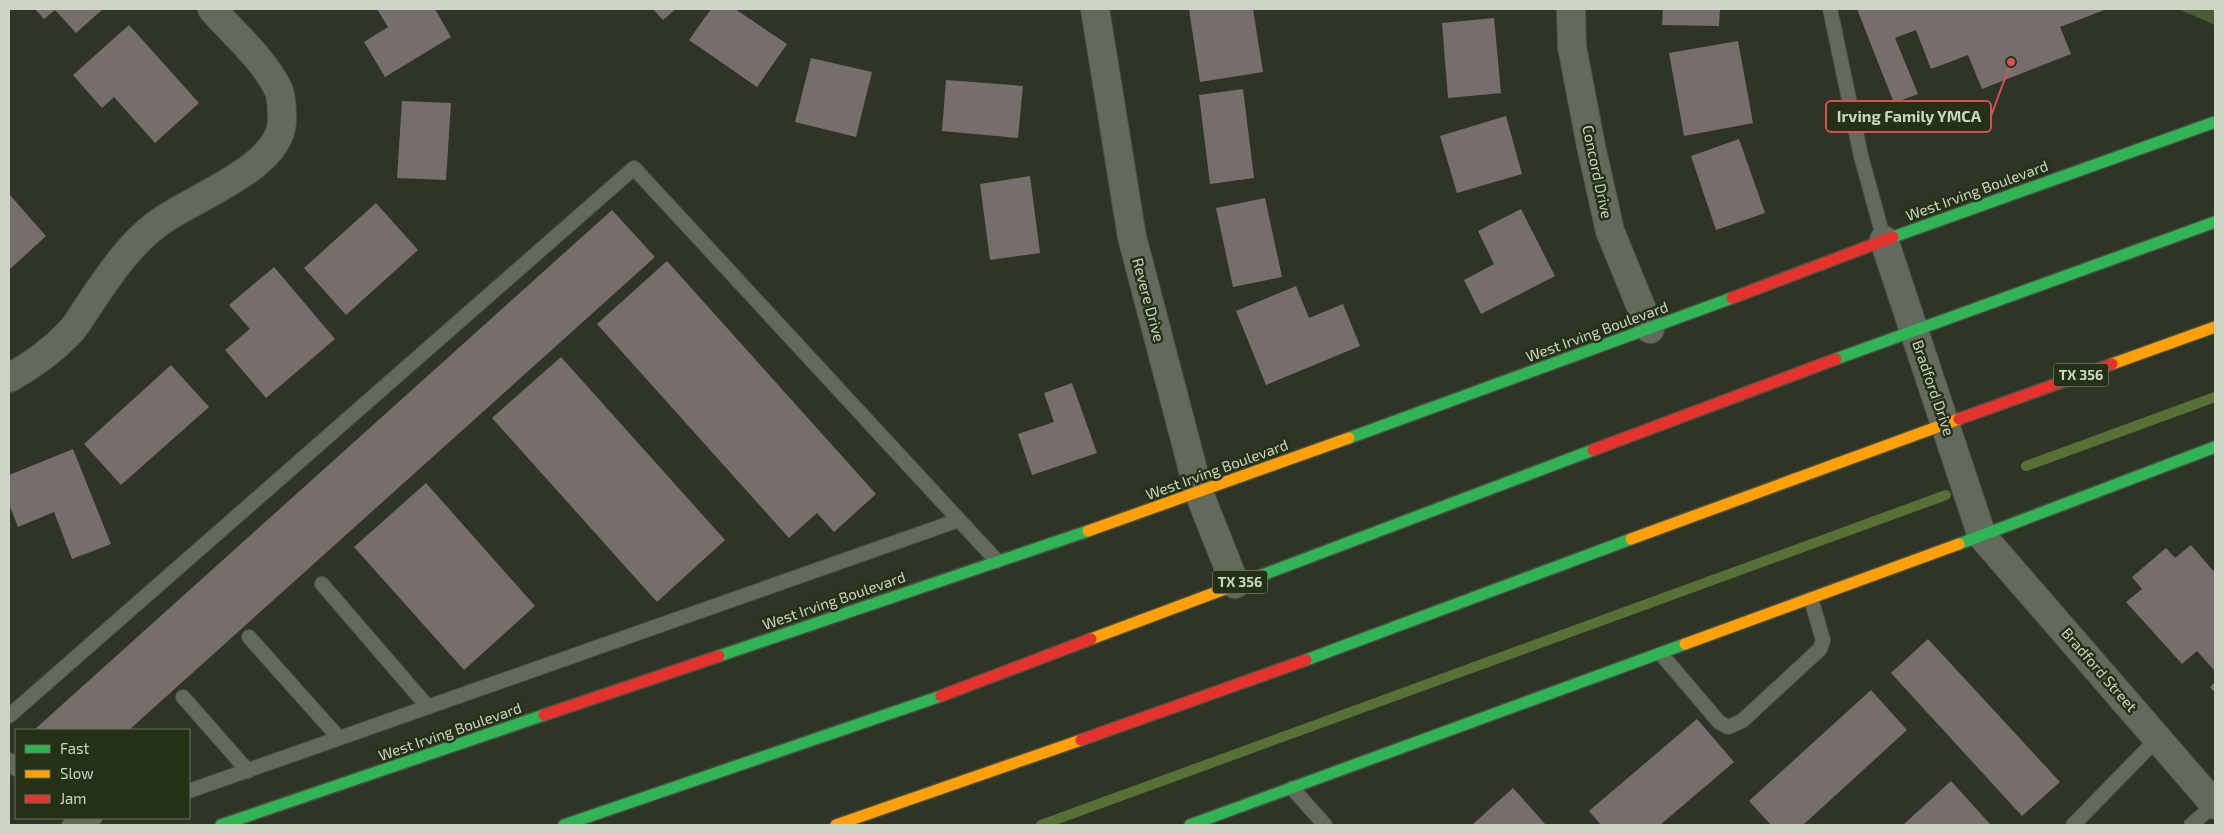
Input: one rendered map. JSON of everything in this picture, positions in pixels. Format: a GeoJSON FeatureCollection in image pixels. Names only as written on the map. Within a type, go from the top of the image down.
{"type":"FeatureCollection","features":[{"type":"Feature","properties":{"kind":"street"},"geometry":{"type":"LineString","coordinates":[[9,378],[37,363],[70,332],[110,273],[133,246],[156,225],[182,207],[238,178],[269,154],[282,124],[280,93],[264,67],[212,9]]}},
{"type":"Feature","properties":{"kind":"street","name":"Revere Drive"},"geometry":{"type":"LineString","coordinates":[[1095,9],[1132,237],[1199,493],[1234,584]]}},
{"type":"Feature","properties":{"kind":"street","name":"Concord Drive"},"geometry":{"type":"LineString","coordinates":[[1571,9],[1572,47],[1610,231],[1650,329]]}},
{"type":"Feature","properties":{"kind":"street","name":"West Irving Boulevard"},"geometry":{"type":"LineString","coordinates":[[221,825],[1199,493],[1650,329],[1884,240],[2215,122]]}},
{"type":"Feature","properties":{"kind":"street","name":"TX 356"},"geometry":{"type":"LineString","coordinates":[[564,825],[898,712],[1913,330],[2215,222]]}},
{"type":"Feature","properties":{"kind":"street","name":"Bradford Drive"},"geometry":{"type":"LineString","coordinates":[[1884,240],[1982,536]]}},
{"type":"Feature","properties":{"kind":"street","name":"TX 356"},"geometry":{"type":"LineString","coordinates":[[836,825],[1264,676],[1714,507],[2215,327]]}},
{"type":"Feature","properties":{"kind":"street"},"geometry":{"type":"LineString","coordinates":[[1190,825],[1982,536],[2215,446]]}},
{"type":"Feature","properties":{"kind":"street","name":"Bradford Street"},"geometry":{"type":"LineString","coordinates":[[1982,536],[2215,804]]}},
{"type":"Feature","properties":{"kind":"lane"},"geometry":{"type":"LineString","coordinates":[[1830,9],[1861,156],[1884,240]]}},
{"type":"Feature","properties":{"kind":"lane"},"geometry":{"type":"LineString","coordinates":[[9,716],[634,168],[997,562]]}},
{"type":"Feature","properties":{"kind":"lane"},"geometry":{"type":"LineString","coordinates":[[190,791],[959,520]]}},
{"type":"Feature","properties":{"kind":"lane"},"geometry":{"type":"LineString","coordinates":[[322,584],[428,707]]}},
{"type":"Feature","properties":{"kind":"lane"},"geometry":{"type":"LineString","coordinates":[[1661,654],[1719,722],[1728,727],[1742,721],[1820,649],[1823,640],[1811,599]]}},
{"type":"Feature","properties":{"kind":"lane"},"geometry":{"type":"LineString","coordinates":[[249,637],[339,738]]}},
{"type":"Feature","properties":{"kind":"lane"},"geometry":{"type":"LineString","coordinates":[[183,697],[248,771]]}},
{"type":"Feature","properties":{"kind":"lane"},"geometry":{"type":"LineString","coordinates":[[2073,825],[2158,738]]}},
{"type":"Feature","properties":{"kind":"lane"},"geometry":{"type":"LineString","coordinates":[[1292,788],[1326,825]]}},
{"type":"Feature","properties":{"kind":"lane"},"geometry":{"type":"LineString","coordinates":[[2191,825],[2215,804]]}},
{"type":"Feature","properties":{"kind":"lane"},"geometry":{"type":"LineString","coordinates":[[68,825],[92,819]]}},
{"type":"Feature","properties":{"kind":"green space"},"geometry":{"type":"Polygon","coordinates":[[[2178,9],[2215,9],[2215,25],[2178,9]]]}},
{"type":"Feature","properties":{"kind":"building"},"geometry":{"type":"Polygon","coordinates":[[[35,9],[103,9],[76,33],[55,10],[44,19],[35,9]]]}},
{"type":"Feature","properties":{"kind":"building"},"geometry":{"type":"Polygon","coordinates":[[[377,9],[435,9],[451,37],[385,77],[364,42],[388,27],[377,9]]]}},
{"type":"Feature","properties":{"kind":"building"},"geometry":{"type":"Polygon","coordinates":[[[653,9],[676,9],[663,20],[653,9]]]}},
{"type":"Feature","properties":{"kind":"building"},"geometry":{"type":"Polygon","coordinates":[[[711,9],[735,9],[787,44],[757,87],[689,40],[711,9]]]}},
{"type":"Feature","properties":{"kind":"building"},"geometry":{"type":"Polygon","coordinates":[[[1189,9],[1253,9],[1263,72],[1200,82],[1189,9]]]}},
{"type":"Feature","properties":{"kind":"building"},"geometry":{"type":"Polygon","coordinates":[[[1663,9],[1720,9],[1719,26],[1662,25],[1663,9]]]}},
{"type":"Feature","properties":{"kind":"building"},"geometry":{"type":"Polygon","coordinates":[[[1857,9],[2107,9],[2060,27],[2071,54],[1982,89],[1968,55],[1931,69],[1916,30],[1895,38],[1918,94],[1894,103],[1857,9]]]}},
{"type":"Feature","properties":{"kind":"building"},"geometry":{"type":"Polygon","coordinates":[[[1494,18],[1501,93],[1448,98],[1442,23],[1494,18]]]}},
{"type":"Feature","properties":{"kind":"building"},"geometry":{"type":"Polygon","coordinates":[[[129,25],[199,103],[155,143],[114,97],[102,108],[73,75],[129,25]]]}},
{"type":"Feature","properties":{"kind":"building"},"geometry":{"type":"Polygon","coordinates":[[[1738,41],[1753,123],[1684,136],[1669,53],[1738,41]]]}},
{"type":"Feature","properties":{"kind":"building"},"geometry":{"type":"Polygon","coordinates":[[[811,58],[872,72],[856,137],[795,122],[811,58]]]}},
{"type":"Feature","properties":{"kind":"building"},"geometry":{"type":"Polygon","coordinates":[[[946,80],[1023,86],[1018,138],[942,131],[946,80]]]}},
{"type":"Feature","properties":{"kind":"building"},"geometry":{"type":"Polygon","coordinates":[[[1243,89],[1254,178],[1210,184],[1199,95],[1243,89]]]}},
{"type":"Feature","properties":{"kind":"building"},"geometry":{"type":"Polygon","coordinates":[[[402,101],[451,103],[446,180],[397,178],[402,101]]]}},
{"type":"Feature","properties":{"kind":"building"},"geometry":{"type":"Polygon","coordinates":[[[1506,116],[1522,174],[1457,193],[1440,136],[1506,116]]]}},
{"type":"Feature","properties":{"kind":"building"},"geometry":{"type":"Polygon","coordinates":[[[1739,139],[1765,213],[1716,230],[1691,156],[1739,139]]]}},
{"type":"Feature","properties":{"kind":"building"},"geometry":{"type":"Polygon","coordinates":[[[1030,176],[1040,253],[990,260],[980,184],[1030,176]]]}},
{"type":"Feature","properties":{"kind":"building"},"geometry":{"type":"Polygon","coordinates":[[[9,194],[46,236],[9,270],[9,194]]]}},
{"type":"Feature","properties":{"kind":"building"},"geometry":{"type":"Polygon","coordinates":[[[1265,198],[1282,277],[1233,287],[1216,208],[1265,198]]]}},
{"type":"Feature","properties":{"kind":"building"},"geometry":{"type":"Polygon","coordinates":[[[376,203],[418,250],[346,315],[304,268],[376,203]]]}},
{"type":"Feature","properties":{"kind":"building"},"geometry":{"type":"Polygon","coordinates":[[[1521,209],[1555,276],[1481,314],[1464,280],[1494,264],[1478,231],[1521,209]]]}},
{"type":"Feature","properties":{"kind":"building"},"geometry":{"type":"Polygon","coordinates":[[[612,210],[655,257],[130,729],[35,729],[612,210]]]}},
{"type":"Feature","properties":{"kind":"building"},"geometry":{"type":"Polygon","coordinates":[[[667,261],[876,494],[834,532],[817,513],[789,538],[597,324],[667,261]]]}},
{"type":"Feature","properties":{"kind":"building"},"geometry":{"type":"Polygon","coordinates":[[[274,267],[335,339],[266,398],[225,350],[250,329],[229,305],[274,267]]]}},
{"type":"Feature","properties":{"kind":"building"},"geometry":{"type":"Polygon","coordinates":[[[1296,286],[1309,318],[1343,304],[1360,346],[1266,385],[1236,311],[1296,286]]]}},
{"type":"Feature","properties":{"kind":"building"},"geometry":{"type":"Polygon","coordinates":[[[561,357],[725,540],[657,602],[492,418],[561,357]]]}},
{"type":"Feature","properties":{"kind":"building"},"geometry":{"type":"Polygon","coordinates":[[[171,365],[209,407],[121,485],[84,444],[171,365]]]}},
{"type":"Feature","properties":{"kind":"building"},"geometry":{"type":"Polygon","coordinates":[[[1072,383],[1097,453],[1032,475],[1018,434],[1054,422],[1044,393],[1072,383]]]}},
{"type":"Feature","properties":{"kind":"building"},"geometry":{"type":"Polygon","coordinates":[[[73,449],[111,544],[72,559],[54,512],[18,527],[9,504],[9,475],[73,449]]]}},
{"type":"Feature","properties":{"kind":"building"},"geometry":{"type":"Polygon","coordinates":[[[426,483],[535,606],[464,670],[354,547],[426,483]]]}},
{"type":"Feature","properties":{"kind":"building"},"geometry":{"type":"Polygon","coordinates":[[[2191,545],[2215,573],[2215,671],[2197,651],[2182,664],[2126,602],[2142,589],[2132,577],[2166,548],[2175,558],[2191,545]]]}},
{"type":"Feature","properties":{"kind":"building"},"geometry":{"type":"Polygon","coordinates":[[[1928,639],[2060,782],[2022,816],[1891,673],[1928,639]]]}},
{"type":"Feature","properties":{"kind":"building"},"geometry":{"type":"Polygon","coordinates":[[[2215,682],[2215,693],[2210,687],[2215,682]]]}},
{"type":"Feature","properties":{"kind":"building"},"geometry":{"type":"Polygon","coordinates":[[[1871,690],[1907,730],[1803,825],[1771,825],[1749,801],[1871,690]]]}},
{"type":"Feature","properties":{"kind":"building"},"geometry":{"type":"Polygon","coordinates":[[[1697,719],[1734,762],[1660,825],[1601,825],[1589,811],[1697,719]]]}},
{"type":"Feature","properties":{"kind":"building"},"geometry":{"type":"Polygon","coordinates":[[[1951,781],[1990,824],[1903,825],[1951,781]]]}},
{"type":"Feature","properties":{"kind":"building"},"geometry":{"type":"Polygon","coordinates":[[[1513,788],[1546,825],[1472,825],[1513,788]]]}},
{"type":"Feature","properties":{"kind":"waterway"},"geometry":{"type":"LineString","coordinates":[[2026,466],[2215,397]]}},
{"type":"Feature","properties":{"kind":"waterway"},"geometry":{"type":"LineString","coordinates":[[1041,825],[1946,495]]}},
{"type":"Feature","properties":{"kind":"traffic: fast"},"geometry":{"type":"LineString","coordinates":[[1893,237],[2215,122]]}},
{"type":"Feature","properties":{"kind":"traffic: fast"},"geometry":{"type":"LineString","coordinates":[[1836,359],[2215,222]]}},
{"type":"Feature","properties":{"kind":"traffic: fast"},"geometry":{"type":"LineString","coordinates":[[1349,438],[1732,298]]}},
{"type":"Feature","properties":{"kind":"traffic: fast"},"geometry":{"type":"LineString","coordinates":[[1959,544],[2215,447]]}},
{"type":"Feature","properties":{"kind":"traffic: fast"},"geometry":{"type":"LineString","coordinates":[[1257,577],[1593,450]]}},
{"type":"Feature","properties":{"kind":"traffic: fast"},"geometry":{"type":"LineString","coordinates":[[719,656],[1088,531]]}},
{"type":"Feature","properties":{"kind":"traffic: fast"},"geometry":{"type":"LineString","coordinates":[[1306,660],[1631,539]]}},
{"type":"Feature","properties":{"kind":"traffic: fast"},"geometry":{"type":"LineString","coordinates":[[1190,825],[1685,644]]}},
{"type":"Feature","properties":{"kind":"traffic: fast"},"geometry":{"type":"LineString","coordinates":[[564,825],[941,696]]}},
{"type":"Feature","properties":{"kind":"traffic: fast"},"geometry":{"type":"LineString","coordinates":[[221,825],[544,715]]}},
{"type":"Feature","properties":{"kind":"traffic: slow"},"geometry":{"type":"LineString","coordinates":[[2112,364],[2215,327]]}},
{"type":"Feature","properties":{"kind":"traffic: slow"},"geometry":{"type":"LineString","coordinates":[[1631,539],[1959,419]]}},
{"type":"Feature","properties":{"kind":"traffic: slow"},"geometry":{"type":"LineString","coordinates":[[1088,531],[1349,438]]}},
{"type":"Feature","properties":{"kind":"traffic: slow"},"geometry":{"type":"LineString","coordinates":[[1685,644],[1959,544]]}},
{"type":"Feature","properties":{"kind":"traffic: slow"},"geometry":{"type":"LineString","coordinates":[[1091,639],[1257,577]]}},
{"type":"Feature","properties":{"kind":"traffic: slow"},"geometry":{"type":"LineString","coordinates":[[836,825],[1081,740]]}},
{"type":"Feature","properties":{"kind":"traffic: jam"},"geometry":{"type":"LineString","coordinates":[[1732,298],[1893,237]]}},
{"type":"Feature","properties":{"kind":"traffic: jam"},"geometry":{"type":"LineString","coordinates":[[1593,450],[1836,359]]}},
{"type":"Feature","properties":{"kind":"traffic: jam"},"geometry":{"type":"LineString","coordinates":[[1959,419],[2112,364]]}},
{"type":"Feature","properties":{"kind":"traffic: jam"},"geometry":{"type":"LineString","coordinates":[[941,696],[1091,639]]}},
{"type":"Feature","properties":{"kind":"traffic: jam"},"geometry":{"type":"LineString","coordinates":[[544,715],[719,656]]}},
{"type":"Feature","properties":{"kind":"traffic: jam"},"geometry":{"type":"LineString","coordinates":[[1081,740],[1306,660]]}},
{"type":"Feature","properties":{"kind":"place","name":"Irving Family YMCA"},"geometry":{"type":"Point","coordinates":[2011,62]}}]}
